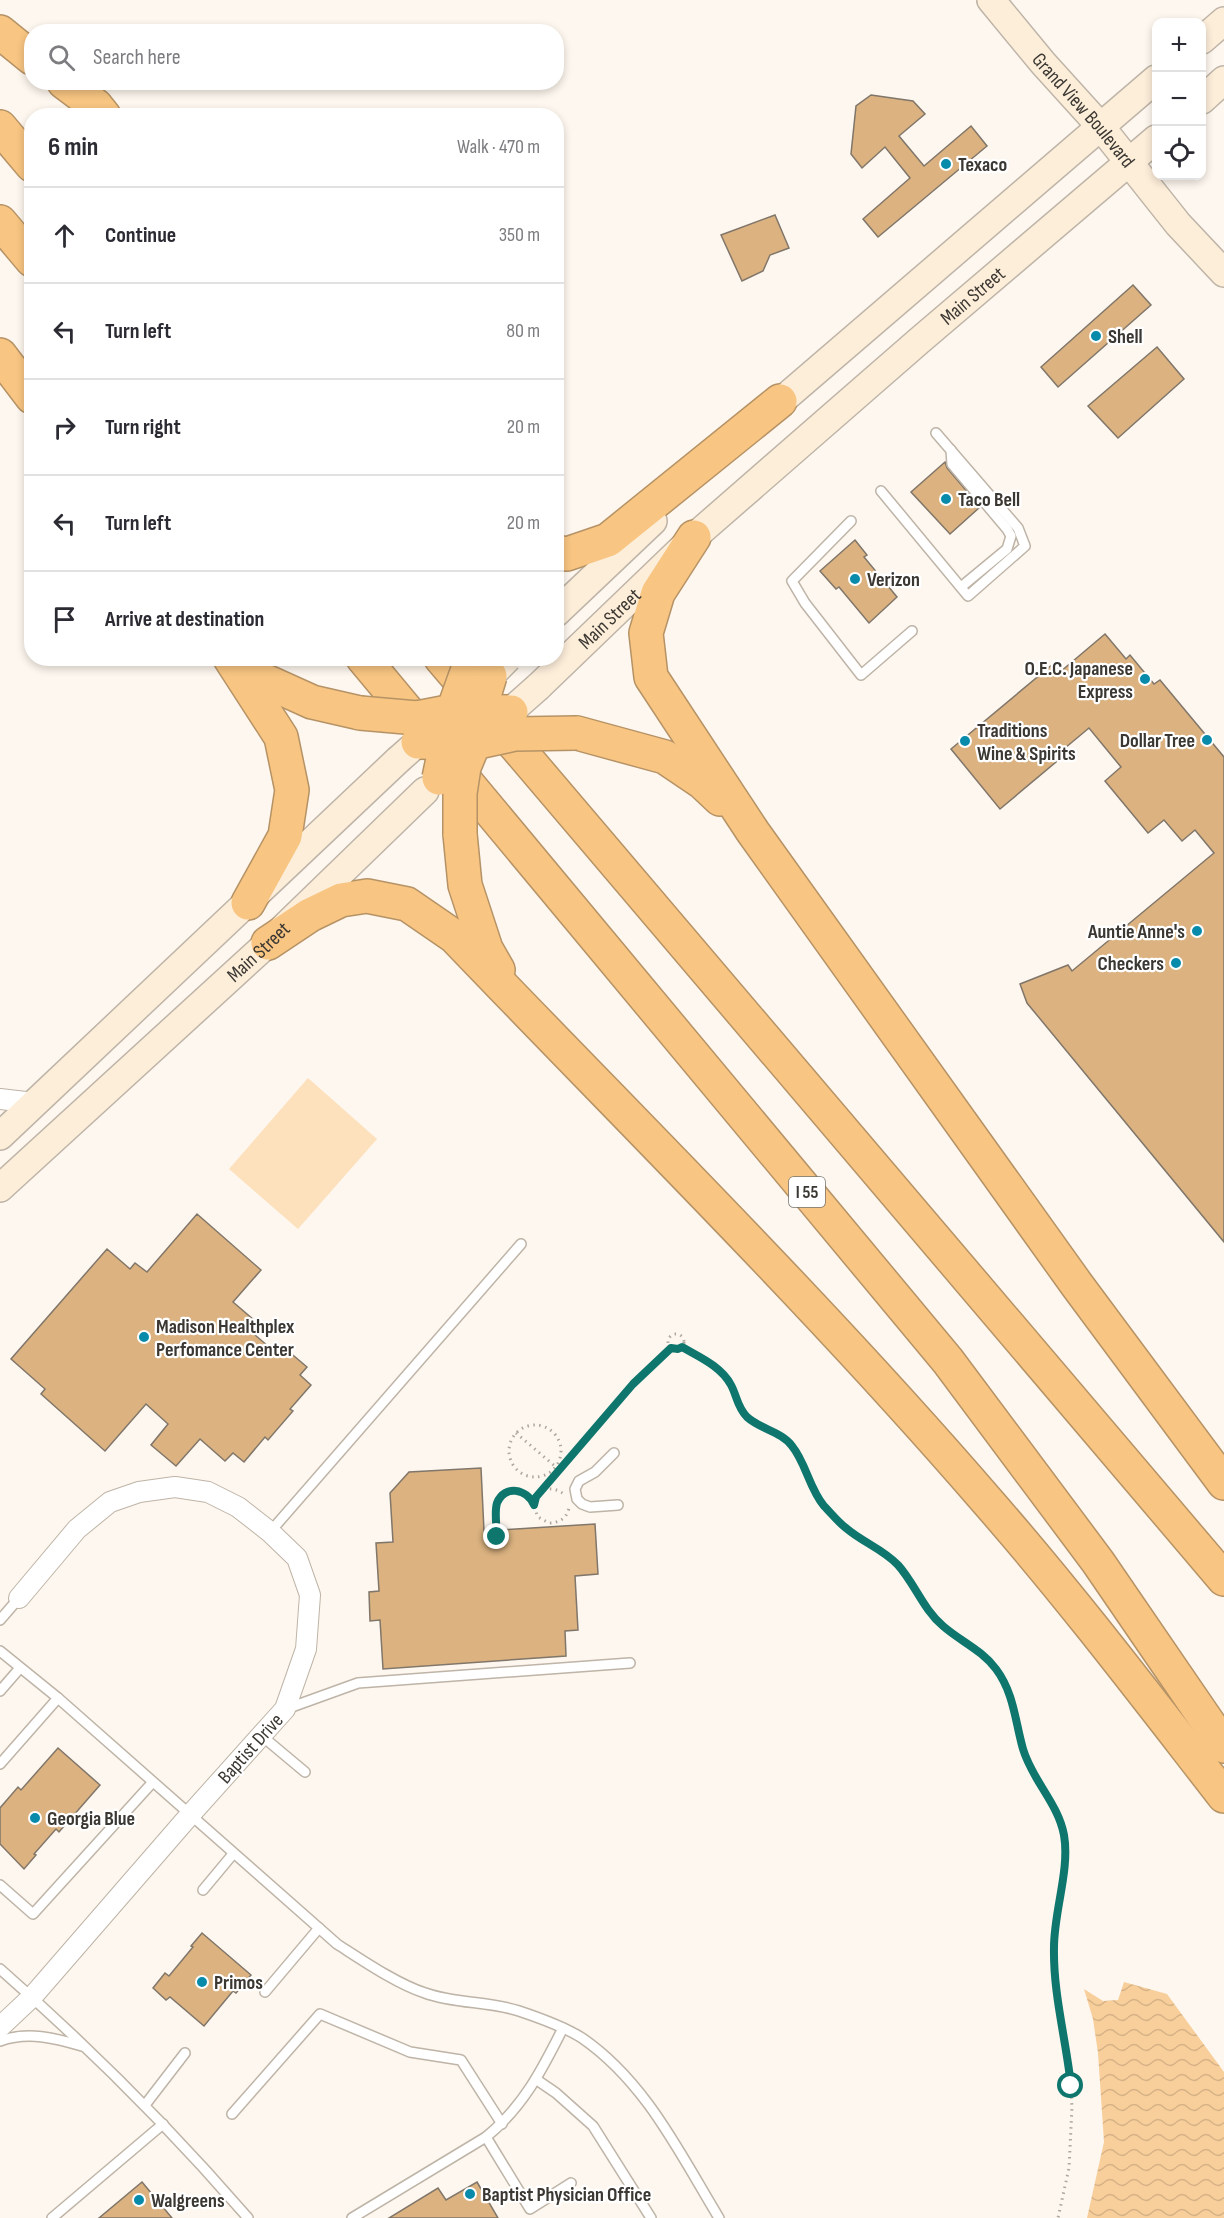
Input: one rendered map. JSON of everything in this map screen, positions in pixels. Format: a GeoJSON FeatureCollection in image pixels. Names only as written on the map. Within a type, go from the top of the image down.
{"type":"FeatureCollection","features":[{"type":"Feature","properties":{"kind":"highway"},"geometry":{"type":"LineString","coordinates":[[0,32],[24,52]]}},
{"type":"Feature","properties":{"kind":"highway"},"geometry":{"type":"LineString","coordinates":[[75,90],[98,108]]}},
{"type":"Feature","properties":{"kind":"highway"},"geometry":{"type":"LineString","coordinates":[[0,127],[24,156]]}},
{"type":"Feature","properties":{"kind":"highway"},"geometry":{"type":"LineString","coordinates":[[0,222],[24,250]]}},
{"type":"Feature","properties":{"kind":"highway"},"geometry":{"type":"LineString","coordinates":[[0,355],[24,386]]}},
{"type":"Feature","properties":{"kind":"highway"},"geometry":{"type":"LineString","coordinates":[[564,553],[608,540],[780,401]]}},
{"type":"Feature","properties":{"kind":"highway"},"geometry":{"type":"LineString","coordinates":[[694,537],[658,593],[646,633],[651,678],[753,832],[1077,1285],[1224,1483]]}},
{"type":"Feature","properties":{"kind":"highway"},"geometry":{"type":"LineString","coordinates":[[236,666],[281,737],[292,790],[285,836],[248,903]]}},
{"type":"Feature","properties":{"kind":"highway"},"geometry":{"type":"LineString","coordinates":[[239,666],[312,702],[360,713],[417,718],[445,735],[464,767],[460,792],[460,834],[465,885],[486,949],[512,997]]}},
{"type":"Feature","properties":{"kind":"highway","name":"I 55"},"geometry":{"type":"LineString","coordinates":[[370,666],[948,1361],[1098,1562],[1224,1746]]}},
{"type":"Feature","properties":{"kind":"highway"},"geometry":{"type":"LineString","coordinates":[[448,666],[1224,1579]]}},
{"type":"Feature","properties":{"kind":"highway"},"geometry":{"type":"LineString","coordinates":[[432,785],[445,735],[489,666]]}},
{"type":"Feature","properties":{"kind":"highway"},"geometry":{"type":"LineString","coordinates":[[445,735],[511,712]]}},
{"type":"Feature","properties":{"kind":"highway"},"geometry":{"type":"LineString","coordinates":[[445,735],[577,733],[665,757],[702,782],[753,832]]}},
{"type":"Feature","properties":{"kind":"highway"},"geometry":{"type":"LineString","coordinates":[[268,943],[310,915],[341,900],[367,896],[407,904],[455,937],[808,1303],[988,1501],[1087,1620],[1224,1796]]}},
{"type":"Feature","properties":{"kind":"main road","name":"Grand View Boulevard"},"geometry":{"type":"LineString","coordinates":[[992,0],[1043,63],[1101,127],[1178,224],[1224,273]]}},
{"type":"Feature","properties":{"kind":"main road"},"geometry":{"type":"LineString","coordinates":[[1206,37],[1224,21]]}},
{"type":"Feature","properties":{"kind":"main road"},"geometry":{"type":"LineString","coordinates":[[1206,96],[1224,80]]}},
{"type":"Feature","properties":{"kind":"main road","name":"Main Street"},"geometry":{"type":"LineString","coordinates":[[564,605],[780,401],[1152,82]]}},
{"type":"Feature","properties":{"kind":"main road","name":"Main Street"},"geometry":{"type":"LineString","coordinates":[[564,662],[694,537],[910,348],[1152,142]]}},
{"type":"Feature","properties":{"kind":"main road","name":"Main Street"},"geometry":{"type":"LineString","coordinates":[[511,712],[560,666]]}},
{"type":"Feature","properties":{"kind":"main road"},"geometry":{"type":"LineString","coordinates":[[0,1136],[248,903],[445,735]]}},
{"type":"Feature","properties":{"kind":"main road","name":"Main Street"},"geometry":{"type":"LineString","coordinates":[[0,1188],[268,943],[432,785]]}},
{"type":"Feature","properties":{"kind":"street"},"geometry":{"type":"LineString","coordinates":[[0,1099],[34,1103]]}},
{"type":"Feature","properties":{"kind":"street","name":"Baptist Drive"},"geometry":{"type":"LineString","coordinates":[[0,2027],[32,1997],[285,1709],[306,1649],[310,1594],[297,1558],[270,1532],[238,1507],[208,1492],[174,1487],[139,1492],[110,1502],[77,1530],[19,1598]]}},
{"type":"Feature","properties":{"kind":"lane"},"geometry":{"type":"LineString","coordinates":[[881,491],[968,596],[1026,546],[1018,528],[936,433]]}},
{"type":"Feature","properties":{"kind":"lane"},"geometry":{"type":"LineString","coordinates":[[951,450],[952,464],[1011,536],[1007,549],[961,587]]}},
{"type":"Feature","properties":{"kind":"lane"},"geometry":{"type":"LineString","coordinates":[[851,521],[792,581],[805,603],[861,675],[912,631]]}},
{"type":"Feature","properties":{"kind":"lane"},"geometry":{"type":"LineString","coordinates":[[270,1532],[521,1244]]}},
{"type":"Feature","properties":{"kind":"lane"},"geometry":{"type":"LineString","coordinates":[[614,1453],[596,1472],[579,1481],[575,1489],[577,1498],[582,1504],[590,1507],[618,1505]]}},
{"type":"Feature","properties":{"kind":"lane"},"geometry":{"type":"LineString","coordinates":[[0,1620],[19,1598]]}},
{"type":"Feature","properties":{"kind":"lane"},"geometry":{"type":"LineString","coordinates":[[0,1651],[58,1698],[189,1816],[337,1944],[373,1967],[425,1993],[517,2011],[563,2028],[581,2038],[630,2080],[654,2111],[719,2218]]}},
{"type":"Feature","properties":{"kind":"lane"},"geometry":{"type":"LineString","coordinates":[[285,1709],[358,1683],[630,1663]]}},
{"type":"Feature","properties":{"kind":"lane"},"geometry":{"type":"LineString","coordinates":[[0,1691],[20,1668]]}},
{"type":"Feature","properties":{"kind":"lane"},"geometry":{"type":"LineString","coordinates":[[0,1764],[58,1698]]}},
{"type":"Feature","properties":{"kind":"lane"},"geometry":{"type":"LineString","coordinates":[[262,1736],[305,1772]]}},
{"type":"Feature","properties":{"kind":"lane"},"geometry":{"type":"LineString","coordinates":[[0,1885],[33,1914],[152,1783]]}},
{"type":"Feature","properties":{"kind":"lane"},"geometry":{"type":"LineString","coordinates":[[203,1890],[233,1854]]}},
{"type":"Feature","properties":{"kind":"lane"},"geometry":{"type":"LineString","coordinates":[[266,1992],[319,1929]]}},
{"type":"Feature","properties":{"kind":"lane"},"geometry":{"type":"LineString","coordinates":[[0,1970],[86,2047],[145,2105],[196,2158],[248,2218]]}},
{"type":"Feature","properties":{"kind":"lane"},"geometry":{"type":"LineString","coordinates":[[232,2114],[320,2014],[410,2052],[461,2060],[502,2124]]}},
{"type":"Feature","properties":{"kind":"lane"},"geometry":{"type":"LineString","coordinates":[[352,2218],[486,2137],[502,2124],[537,2079],[563,2028]]}},
{"type":"Feature","properties":{"kind":"lane"},"geometry":{"type":"LineString","coordinates":[[0,2041],[12,2037],[37,2035],[86,2047]]}},
{"type":"Feature","properties":{"kind":"lane"},"geometry":{"type":"LineString","coordinates":[[145,2105],[185,2053]]}},
{"type":"Feature","properties":{"kind":"lane"},"geometry":{"type":"LineString","coordinates":[[537,2079],[593,2126],[651,2218]]}},
{"type":"Feature","properties":{"kind":"lane"},"geometry":{"type":"LineString","coordinates":[[52,2218],[162,2124]]}},
{"type":"Feature","properties":{"kind":"lane"},"geometry":{"type":"LineString","coordinates":[[486,2137],[530,2209],[571,2183]]}},
{"type":"Feature","properties":{"kind":"path"},"geometry":{"type":"LineString","coordinates":[[671,1348],[669,1337],[676,1334],[683,1339],[682,1347]]}},
{"type":"Feature","properties":{"kind":"path"},"geometry":{"type":"LineString","coordinates":[[671,1348],[682,1347],[717,1368],[727,1377],[733,1387],[738,1405],[748,1418],[792,1445],[824,1505],[846,1528],[875,1546],[896,1563],[930,1613],[949,1632],[985,1657],[1006,1685],[1012,1698],[1028,1764],[1055,1811],[1064,1834],[1064,1865],[1054,1947],[1056,1990],[1069,2065],[1072,2108],[1069,2168],[1058,2218]]}},
{"type":"Feature","properties":{"kind":"path"},"geometry":{"type":"LineString","coordinates":[[534,1505],[536,1497],[558,1468],[633,1384],[671,1348]]}},
{"type":"Feature","properties":{"kind":"path"},"geometry":{"type":"LineString","coordinates":[[530,1425],[545,1426],[552,1430],[561,1443],[562,1451],[558,1468],[542,1476],[525,1475],[518,1471],[510,1457],[509,1448],[516,1433],[530,1425]]}},
{"type":"Feature","properties":{"kind":"path"},"geometry":{"type":"LineString","coordinates":[[516,1433],[558,1468]]}},
{"type":"Feature","properties":{"kind":"path"},"geometry":{"type":"LineString","coordinates":[[541,1492],[552,1488],[559,1490],[568,1499]]}},
{"type":"Feature","properties":{"kind":"path"},"geometry":{"type":"LineString","coordinates":[[497,1537],[496,1509],[497,1503],[504,1494],[515,1491],[527,1494],[534,1505],[537,1517],[542,1521],[555,1523],[565,1517],[569,1505]]}},
{"type":"Feature","properties":{"kind":"shaded area"},"geometry":{"type":"Polygon","coordinates":[[[308,1078],[377,1139],[298,1229],[229,1169],[308,1078]]]}},
{"type":"Feature","properties":{"kind":"water"},"geometry":{"type":"Polygon","coordinates":[[[1124,1982],[1167,1994],[1224,2072],[1224,2218],[1087,2218],[1104,2142],[1098,2053],[1093,2019],[1084,1989],[1103,2001],[1118,2000],[1124,1982]]]}},
{"type":"Feature","properties":{"kind":"building","name":"Texaco"},"geometry":{"type":"Polygon","coordinates":[[[871,95],[913,101],[925,114],[899,136],[924,166],[971,126],[987,146],[878,237],[863,219],[910,178],[885,147],[862,168],[851,154],[856,106],[871,95]]]}},
{"type":"Feature","properties":{"kind":"building"},"geometry":{"type":"Polygon","coordinates":[[[775,215],[789,248],[770,255],[763,271],[742,281],[721,235],[775,215]]]}},
{"type":"Feature","properties":{"kind":"building","name":"Shell"},"geometry":{"type":"Polygon","coordinates":[[[1133,285],[1151,305],[1058,387],[1041,367],[1133,285]]]}},
{"type":"Feature","properties":{"kind":"building"},"geometry":{"type":"Polygon","coordinates":[[[1157,347],[1184,379],[1118,438],[1088,406],[1157,347]]]}},
{"type":"Feature","properties":{"kind":"building","name":"Taco Bell"},"geometry":{"type":"Polygon","coordinates":[[[945,462],[947,468],[980,507],[950,534],[911,492],[945,462]]]}},
{"type":"Feature","properties":{"kind":"building","name":"Verizon"},"geometry":{"type":"Polygon","coordinates":[[[855,540],[867,555],[864,557],[897,597],[869,623],[839,587],[836,589],[820,571],[855,540]]]}},
{"type":"Feature","properties":{"kind":"building"},"geometry":{"type":"Polygon","coordinates":[[[1105,634],[1126,659],[1130,655],[1154,684],[1160,680],[1224,757],[1224,1242],[1027,1003],[1020,984],[1068,965],[1072,971],[1214,853],[1195,830],[1182,841],[1164,820],[1148,833],[1105,781],[1121,767],[1089,728],[1059,753],[1062,757],[1000,809],[951,749],[1053,664],[1060,672],[1105,634]]]}},
{"type":"Feature","properties":{"kind":"building","name":"Madison Healthplex Perfomance Center"},"geometry":{"type":"Polygon","coordinates":[[[197,1214],[261,1270],[233,1302],[255,1321],[248,1329],[275,1352],[281,1345],[307,1367],[300,1375],[311,1385],[290,1409],[293,1411],[268,1440],[265,1437],[244,1462],[233,1453],[225,1461],[200,1439],[176,1466],[151,1445],[168,1424],[146,1404],[105,1451],[41,1394],[45,1389],[11,1359],[107,1249],[130,1269],[135,1263],[147,1272],[197,1214]]]}},
{"type":"Feature","properties":{"kind":"building"},"geometry":{"type":"Polygon","coordinates":[[[481,1468],[484,1531],[595,1524],[598,1574],[575,1576],[578,1630],[565,1631],[566,1656],[383,1669],[380,1620],[370,1621],[369,1592],[379,1591],[376,1543],[393,1542],[390,1493],[409,1472],[481,1468]]]}},
{"type":"Feature","properties":{"kind":"building","name":"Georgia Blue"},"geometry":{"type":"Polygon","coordinates":[[[58,1748],[100,1785],[59,1832],[56,1829],[24,1869],[0,1844],[0,1808],[18,1787],[21,1790],[58,1748]]]}},
{"type":"Feature","properties":{"kind":"building","name":"Primos"},"geometry":{"type":"Polygon","coordinates":[[[202,1933],[251,1975],[236,1993],[233,1991],[204,2026],[170,1997],[166,2000],[153,1988],[165,1973],[169,1976],[202,1933]]]}},
{"type":"Feature","properties":{"kind":"building","name":"Walgreens"},"geometry":{"type":"Polygon","coordinates":[[[142,2182],[172,2218],[99,2218],[142,2182]]]}},
{"type":"Feature","properties":{"kind":"building","name":"Baptist Physician Office"},"geometry":{"type":"Polygon","coordinates":[[[477,2182],[498,2218],[389,2218],[438,2188],[446,2200],[477,2182]]]}},
{"type":"Feature","properties":{"kind":"place","name":"Texaco"},"geometry":{"type":"Point","coordinates":[946,164]}},
{"type":"Feature","properties":{"kind":"place","name":"Shell"},"geometry":{"type":"Point","coordinates":[1096,336]}},
{"type":"Feature","properties":{"kind":"place","name":"Taco Bell"},"geometry":{"type":"Point","coordinates":[946,499]}},
{"type":"Feature","properties":{"kind":"place","name":"Verizon"},"geometry":{"type":"Point","coordinates":[855,579]}},
{"type":"Feature","properties":{"kind":"place","name":"O.E.C. Japanese Express"},"geometry":{"type":"Point","coordinates":[1145,679]}},
{"type":"Feature","properties":{"kind":"place","name":"Dollar Tree"},"geometry":{"type":"Point","coordinates":[1207,740]}},
{"type":"Feature","properties":{"kind":"place","name":"Traditions Wine & Spirits"},"geometry":{"type":"Point","coordinates":[965,741]}},
{"type":"Feature","properties":{"kind":"place","name":"Auntie Anne's"},"geometry":{"type":"Point","coordinates":[1197,931]}},
{"type":"Feature","properties":{"kind":"place","name":"Checkers"},"geometry":{"type":"Point","coordinates":[1176,963]}},
{"type":"Feature","properties":{"kind":"place","name":"Madison Healthplex Perfomance Center"},"geometry":{"type":"Point","coordinates":[144,1337]}},
{"type":"Feature","properties":{"kind":"place","name":"Georgia Blue"},"geometry":{"type":"Point","coordinates":[35,1818]}},
{"type":"Feature","properties":{"kind":"place","name":"Primos"},"geometry":{"type":"Point","coordinates":[202,1982]}},
{"type":"Feature","properties":{"kind":"place","name":"Baptist Physician Office"},"geometry":{"type":"Point","coordinates":[470,2194]}},
{"type":"Feature","properties":{"kind":"place","name":"Walgreens"},"geometry":{"type":"Point","coordinates":[139,2200]}},
{"type":"Feature","properties":{"kind":"route"},"geometry":{"type":"LineString","coordinates":[[497,1537],[496,1509],[500,1498],[509,1492],[521,1492],[527,1494],[534,1505],[536,1497],[586,1437],[633,1384],[671,1348],[674,1350],[682,1347],[717,1368],[727,1377],[741,1411],[754,1423],[792,1445],[819,1500],[846,1528],[875,1546],[896,1563],[906,1574],[930,1613],[949,1632],[985,1657],[1006,1685],[1012,1698],[1019,1735],[1028,1764],[1055,1811],[1064,1834],[1064,1865],[1058,1899],[1054,1947],[1059,2017],[1071,2086]]}}]}
